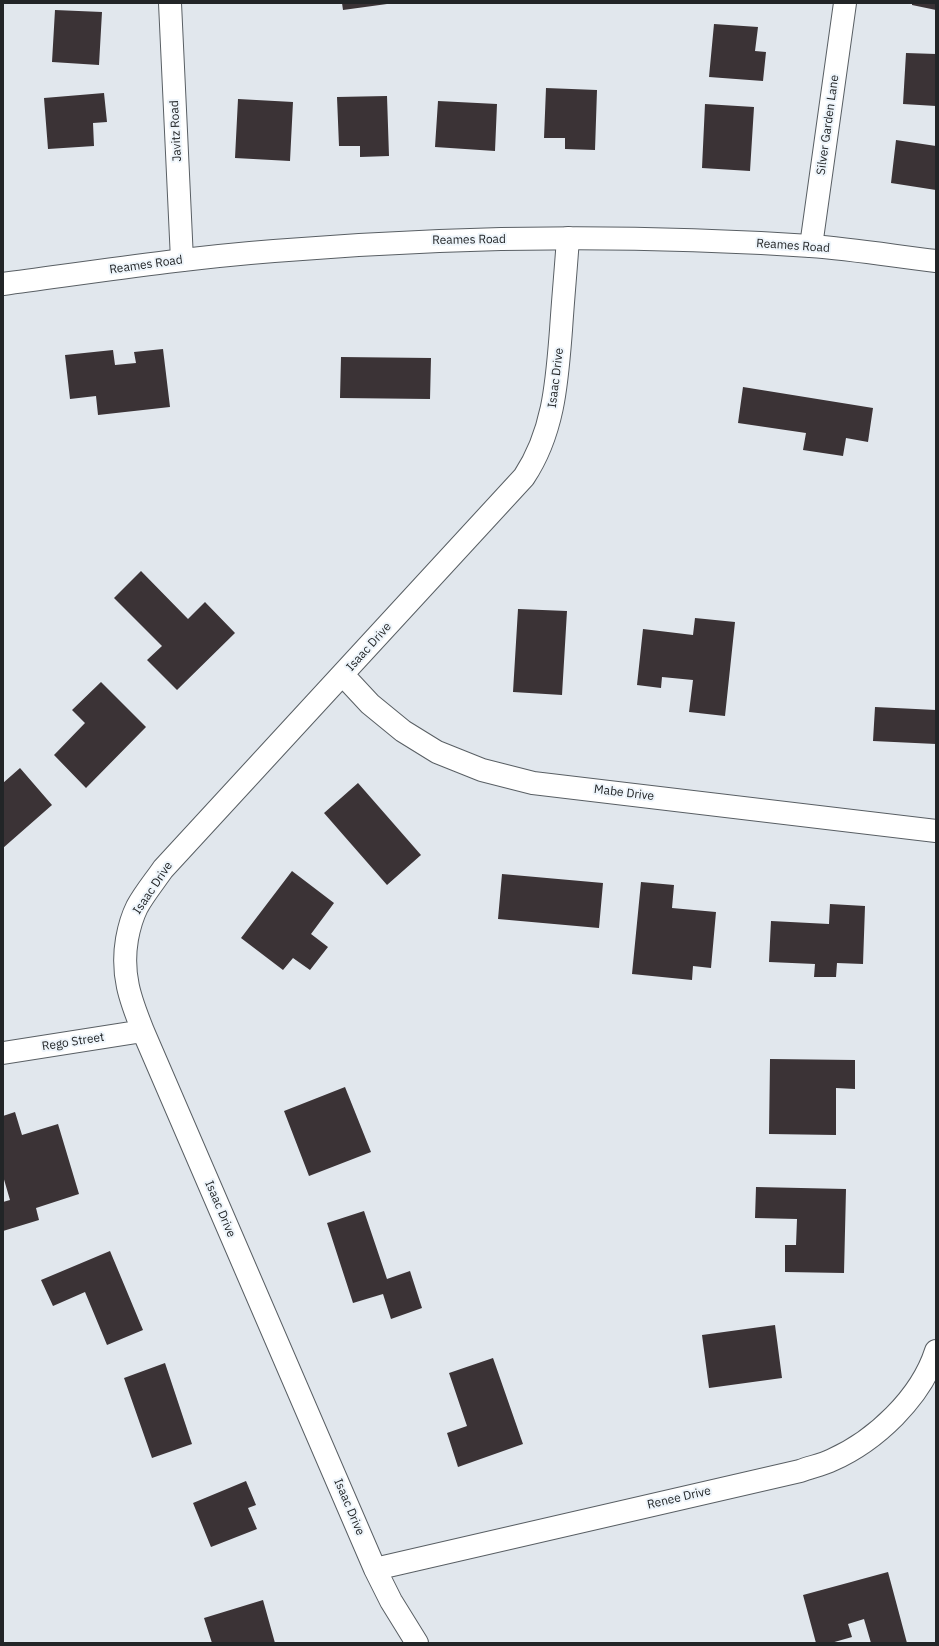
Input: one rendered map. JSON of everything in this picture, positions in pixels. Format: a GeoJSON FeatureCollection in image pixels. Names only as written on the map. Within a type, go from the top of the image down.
{"type":"FeatureCollection","features":[{"type":"Feature","properties":{"kind":"street","name":"Javitz Road"},"geometry":{"type":"LineString","coordinates":[[170,3],[182,260]]}},
{"type":"Feature","properties":{"kind":"street","name":"Silver Garden Lane"},"geometry":{"type":"LineString","coordinates":[[811,246],[845,3]]}},
{"type":"Feature","properties":{"kind":"street","name":"Reames Road"},"geometry":{"type":"LineString","coordinates":[[3,284],[182,260],[273,251],[399,242],[568,238],[669,239],[811,246],[936,261]]}},
{"type":"Feature","properties":{"kind":"street","name":"Isaac Drive"},"geometry":{"type":"LineString","coordinates":[[416,1643],[391,1601],[375,1569],[142,1031],[126,986],[124,956],[130,926],[137,908],[163,870],[524,477],[536,460],[550,417],[558,373],[568,238]]}},
{"type":"Feature","properties":{"kind":"street","name":"Mabe Drive"},"geometry":{"type":"LineString","coordinates":[[343,675],[370,704],[403,731],[437,752],[482,770],[534,783],[936,831]]}},
{"type":"Feature","properties":{"kind":"street","name":"Rego Street"},"geometry":{"type":"LineString","coordinates":[[3,1053],[142,1031]]}},
{"type":"Feature","properties":{"kind":"street","name":"Renee Drive"},"geometry":{"type":"LineString","coordinates":[[375,1569],[800,1471],[832,1460],[868,1440],[896,1416],[917,1389],[936,1351]]}},
{"type":"Feature","properties":{"kind":"building"},"geometry":{"type":"Polygon","coordinates":[[[342,3],[387,3],[387,4],[343,10],[342,3]]]}},
{"type":"Feature","properties":{"kind":"building"},"geometry":{"type":"Polygon","coordinates":[[[912,3],[936,3],[936,10],[912,5],[912,3]]]}},
{"type":"Feature","properties":{"kind":"building"},"geometry":{"type":"Polygon","coordinates":[[[55,10],[102,12],[99,65],[52,62],[55,10]]]}},
{"type":"Feature","properties":{"kind":"building"},"geometry":{"type":"Polygon","coordinates":[[[714,24],[758,27],[755,51],[766,52],[763,81],[709,77],[714,24]]]}},
{"type":"Feature","properties":{"kind":"building"},"geometry":{"type":"Polygon","coordinates":[[[906,53],[936,54],[936,106],[903,104],[906,53]]]}},
{"type":"Feature","properties":{"kind":"building"},"geometry":{"type":"Polygon","coordinates":[[[546,88],[597,90],[595,150],[565,149],[565,138],[544,138],[546,88]]]}},
{"type":"Feature","properties":{"kind":"building"},"geometry":{"type":"Polygon","coordinates":[[[104,93],[107,122],[93,123],[94,146],[48,149],[44,98],[104,93]]]}},
{"type":"Feature","properties":{"kind":"building"},"geometry":{"type":"Polygon","coordinates":[[[387,96],[389,156],[360,157],[360,146],[339,146],[337,97],[387,96]]]}},
{"type":"Feature","properties":{"kind":"building"},"geometry":{"type":"Polygon","coordinates":[[[238,99],[293,102],[290,161],[235,158],[238,99]]]}},
{"type":"Feature","properties":{"kind":"building"},"geometry":{"type":"Polygon","coordinates":[[[438,101],[497,104],[495,151],[435,147],[438,101]]]}},
{"type":"Feature","properties":{"kind":"building"},"geometry":{"type":"Polygon","coordinates":[[[705,104],[754,107],[750,171],[702,168],[705,104]]]}},
{"type":"Feature","properties":{"kind":"building"},"geometry":{"type":"Polygon","coordinates":[[[896,140],[936,146],[936,190],[891,183],[896,140]]]}},
{"type":"Feature","properties":{"kind":"building"},"geometry":{"type":"Polygon","coordinates":[[[163,349],[170,407],[98,415],[96,396],[70,399],[65,355],[113,350],[115,365],[136,363],[134,352],[163,349]]]}},
{"type":"Feature","properties":{"kind":"building"},"geometry":{"type":"Polygon","coordinates":[[[341,357],[431,358],[430,399],[340,398],[341,357]]]}},
{"type":"Feature","properties":{"kind":"building"},"geometry":{"type":"Polygon","coordinates":[[[743,387],[873,408],[868,442],[846,438],[843,456],[803,450],[806,433],[738,423],[743,387]]]}},
{"type":"Feature","properties":{"kind":"building"},"geometry":{"type":"Polygon","coordinates":[[[141,571],[188,619],[205,602],[235,633],[177,690],[147,660],[162,646],[114,598],[141,571]]]}},
{"type":"Feature","properties":{"kind":"building"},"geometry":{"type":"Polygon","coordinates":[[[518,609],[567,611],[562,695],[513,692],[518,609]]]}},
{"type":"Feature","properties":{"kind":"building"},"geometry":{"type":"Polygon","coordinates":[[[695,618],[735,622],[725,716],[689,712],[693,680],[662,677],[661,688],[637,685],[643,629],[693,635],[695,618]]]}},
{"type":"Feature","properties":{"kind":"building"},"geometry":{"type":"Polygon","coordinates":[[[101,682],[146,727],[86,788],[54,755],[85,723],[72,710],[101,682]]]}},
{"type":"Feature","properties":{"kind":"building"},"geometry":{"type":"Polygon","coordinates":[[[875,707],[936,710],[936,744],[873,741],[875,707]]]}},
{"type":"Feature","properties":{"kind":"building"},"geometry":{"type":"Polygon","coordinates":[[[20,768],[52,805],[3,848],[3,783],[20,768]]]}},
{"type":"Feature","properties":{"kind":"building"},"geometry":{"type":"Polygon","coordinates":[[[358,783],[421,855],[387,885],[324,813],[358,783]]]}},
{"type":"Feature","properties":{"kind":"building"},"geometry":{"type":"Polygon","coordinates":[[[292,871],[334,903],[311,934],[328,947],[310,970],[293,958],[283,970],[241,938],[292,871]]]}},
{"type":"Feature","properties":{"kind":"building"},"geometry":{"type":"Polygon","coordinates":[[[502,874],[603,883],[599,928],[498,919],[502,874]]]}},
{"type":"Feature","properties":{"kind":"building"},"geometry":{"type":"Polygon","coordinates":[[[641,882],[674,885],[672,908],[716,912],[711,968],[693,966],[692,980],[632,974],[641,882]]]}},
{"type":"Feature","properties":{"kind":"building"},"geometry":{"type":"Polygon","coordinates":[[[830,904],[865,906],[863,964],[837,963],[836,977],[814,977],[815,964],[769,962],[771,921],[829,924],[830,904]]]}},
{"type":"Feature","properties":{"kind":"building"},"geometry":{"type":"Polygon","coordinates":[[[770,1059],[855,1060],[855,1089],[836,1088],[836,1135],[769,1134],[770,1059]]]}},
{"type":"Feature","properties":{"kind":"building"},"geometry":{"type":"Polygon","coordinates":[[[345,1087],[371,1152],[309,1176],[284,1111],[345,1087]]]}},
{"type":"Feature","properties":{"kind":"building"},"geometry":{"type":"Polygon","coordinates":[[[15,1112],[22,1135],[58,1124],[79,1194],[36,1208],[39,1220],[3,1231],[3,1202],[10,1200],[3,1176],[3,1116],[15,1112]]]}},
{"type":"Feature","properties":{"kind":"building"},"geometry":{"type":"Polygon","coordinates":[[[756,1187],[846,1189],[844,1273],[785,1272],[785,1245],[796,1245],[797,1219],[755,1218],[756,1187]]]}},
{"type":"Feature","properties":{"kind":"building"},"geometry":{"type":"Polygon","coordinates":[[[364,1211],[387,1279],[410,1271],[422,1308],[391,1319],[383,1294],[353,1303],[327,1223],[364,1211]]]}},
{"type":"Feature","properties":{"kind":"building"},"geometry":{"type":"Polygon","coordinates":[[[110,1251],[143,1330],[107,1345],[85,1292],[53,1306],[41,1280],[110,1251]]]}},
{"type":"Feature","properties":{"kind":"building"},"geometry":{"type":"Polygon","coordinates":[[[775,1325],[782,1378],[709,1388],[702,1335],[775,1325]]]}},
{"type":"Feature","properties":{"kind":"building"},"geometry":{"type":"Polygon","coordinates":[[[493,1358],[523,1444],[458,1467],[447,1433],[467,1426],[449,1373],[493,1358]]]}},
{"type":"Feature","properties":{"kind":"building"},"geometry":{"type":"Polygon","coordinates":[[[165,1363],[192,1444],[152,1458],[124,1378],[165,1363]]]}},
{"type":"Feature","properties":{"kind":"building"},"geometry":{"type":"Polygon","coordinates":[[[246,1481],[256,1505],[248,1508],[257,1529],[211,1547],[193,1503],[246,1481]]]}},
{"type":"Feature","properties":{"kind":"building"},"geometry":{"type":"Polygon","coordinates":[[[888,1572],[907,1643],[871,1643],[864,1619],[848,1624],[852,1637],[831,1643],[816,1643],[803,1595],[888,1572]]]}},
{"type":"Feature","properties":{"kind":"building"},"geometry":{"type":"Polygon","coordinates":[[[263,1600],[275,1643],[212,1643],[204,1618],[263,1600]]]}}]}
